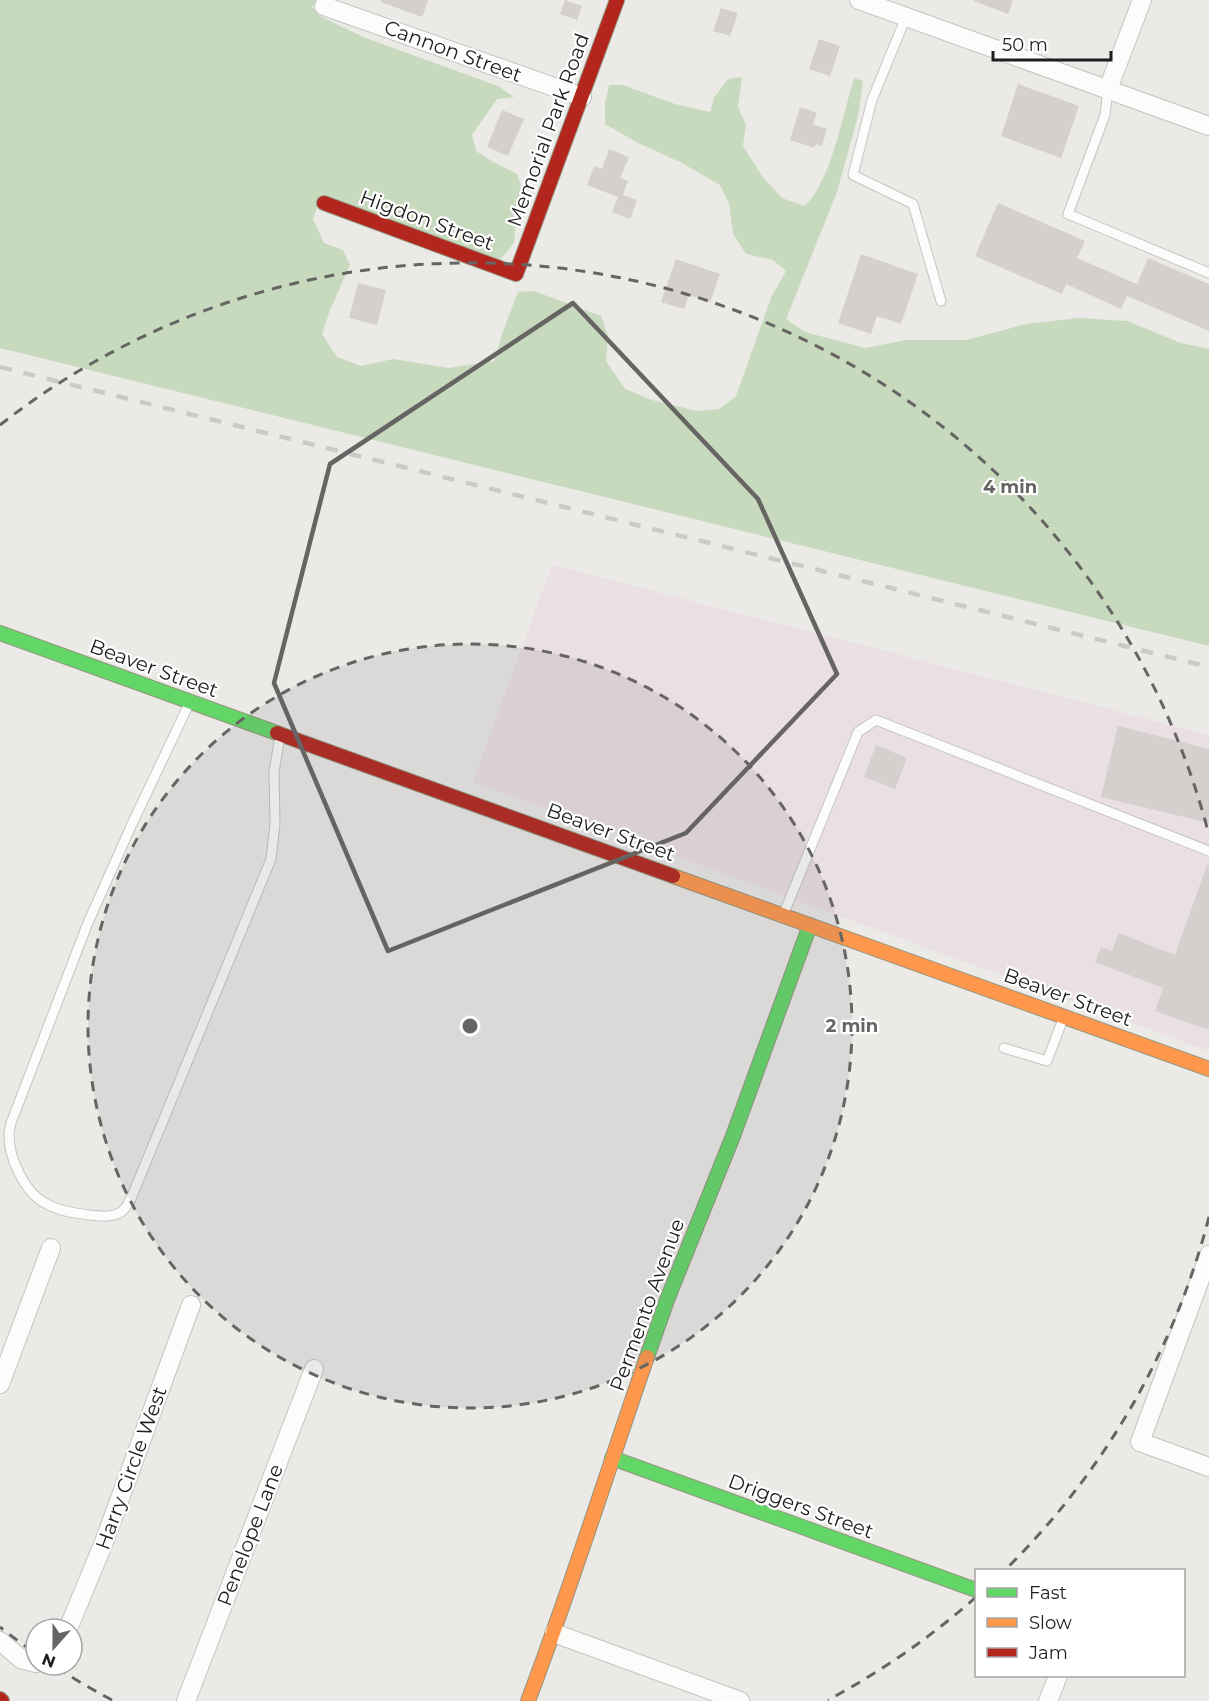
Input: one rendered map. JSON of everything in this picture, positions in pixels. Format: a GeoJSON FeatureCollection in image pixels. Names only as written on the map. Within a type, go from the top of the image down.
{"type":"FeatureCollection","features":[{"type":"Feature","properties":{"kind":"street","name":"Memorial Park Road"},"geometry":{"type":"LineString","coordinates":[[516,274],[617,0]]}},
{"type":"Feature","properties":{"kind":"street"},"geometry":{"type":"LineString","coordinates":[[859,0],[1209,126]]}},
{"type":"Feature","properties":{"kind":"street"},"geometry":{"type":"LineString","coordinates":[[1108,89],[1142,0]]}},
{"type":"Feature","properties":{"kind":"street","name":"Cannon Street"},"geometry":{"type":"LineString","coordinates":[[324,6],[582,97]]}},
{"type":"Feature","properties":{"kind":"street","name":"Higdon Street"},"geometry":{"type":"LineString","coordinates":[[324,203],[516,274]]}},
{"type":"Feature","properties":{"kind":"street","name":"Beaver Street"},"geometry":{"type":"LineString","coordinates":[[0,633],[1209,1069]]}},
{"type":"Feature","properties":{"kind":"street","name":"Permento Avenue"},"geometry":{"type":"LineString","coordinates":[[528,1701],[554,1633],[667,1300],[733,1136],[810,925]]}},
{"type":"Feature","properties":{"kind":"street"},"geometry":{"type":"LineString","coordinates":[[0,1384],[51,1248]]}},
{"type":"Feature","properties":{"kind":"street"},"geometry":{"type":"LineString","coordinates":[[1209,1255],[1140,1442],[1209,1467]]}},
{"type":"Feature","properties":{"kind":"street","name":"Harry Circle West"},"geometry":{"type":"LineString","coordinates":[[73,1617],[104,1542],[191,1305]]}},
{"type":"Feature","properties":{"kind":"street","name":"Penelope Lane"},"geometry":{"type":"LineString","coordinates":[[186,1701],[314,1369]]}},
{"type":"Feature","properties":{"kind":"street","name":"Driggers Street"},"geometry":{"type":"LineString","coordinates":[[612,1458],[975,1590]]}},
{"type":"Feature","properties":{"kind":"street"},"geometry":{"type":"LineString","coordinates":[[554,1633],[740,1701]]}},
{"type":"Feature","properties":{"kind":"street"},"geometry":{"type":"LineString","coordinates":[[0,1641],[24,1660]]}},
{"type":"Feature","properties":{"kind":"street"},"geometry":{"type":"LineString","coordinates":[[1048,1701],[1058,1677]]}},
{"type":"Feature","properties":{"kind":"lane"},"geometry":{"type":"LineString","coordinates":[[906,17],[872,100],[853,175],[913,204],[941,301]]}},
{"type":"Feature","properties":{"kind":"lane"},"geometry":{"type":"LineString","coordinates":[[1108,89],[1105,115],[1068,214],[1209,273]]}},
{"type":"Feature","properties":{"kind":"lane"},"geometry":{"type":"LineString","coordinates":[[190,702],[87,925],[11,1123],[9,1137],[11,1149],[24,1183],[32,1194],[44,1203],[68,1212],[107,1216],[121,1212],[129,1203],[272,860],[275,824],[274,772],[280,734]]}},
{"type":"Feature","properties":{"kind":"lane"},"geometry":{"type":"LineString","coordinates":[[783,915],[858,732],[876,720],[1209,851]]}},
{"type":"Feature","properties":{"kind":"lane"},"geometry":{"type":"LineString","coordinates":[[1004,1048],[1047,1061],[1064,1016]]}},
{"type":"Feature","properties":{"kind":"highlighted area"},"geometry":{"type":"Polygon","coordinates":[[[573,303],[758,499],[837,674],[686,833],[388,951],[274,683],[330,464],[573,303]]]}},
{"type":"Feature","properties":{"kind":"shaded area"},"geometry":{"type":"Polygon","coordinates":[[[552,565],[1209,735],[1209,1051],[473,782],[552,565]]]}},
{"type":"Feature","properties":{"kind":"green space"},"geometry":{"type":"Polygon","coordinates":[[[0,0],[317,0],[312,7],[320,16],[363,37],[498,86],[514,97],[497,99],[472,135],[476,151],[517,174],[522,189],[514,243],[497,263],[322,194],[313,219],[324,243],[343,250],[350,265],[322,334],[337,357],[361,366],[393,359],[449,368],[494,361],[518,292],[534,291],[601,316],[608,335],[606,361],[625,389],[652,400],[697,411],[719,409],[736,396],[771,298],[786,271],[773,260],[746,254],[733,234],[729,203],[720,185],[605,124],[605,103],[609,85],[623,85],[675,104],[710,112],[714,98],[728,79],[742,77],[738,107],[746,125],[743,146],[762,176],[782,198],[804,206],[813,196],[829,165],[854,78],[863,81],[858,116],[837,192],[786,319],[805,332],[865,348],[906,340],[966,340],[1026,324],[1079,318],[1127,321],[1181,343],[1209,349],[1209,646],[0,348],[0,0]]]}},
{"type":"Feature","properties":{"kind":"building"},"geometry":{"type":"Polygon","coordinates":[[[381,0],[428,0],[422,17],[381,2],[381,0]]]}},
{"type":"Feature","properties":{"kind":"building"},"geometry":{"type":"Polygon","coordinates":[[[565,0],[582,6],[577,20],[560,14],[565,0]]]}},
{"type":"Feature","properties":{"kind":"building"},"geometry":{"type":"Polygon","coordinates":[[[974,0],[1013,0],[1008,14],[974,0]]]}},
{"type":"Feature","properties":{"kind":"building"},"geometry":{"type":"Polygon","coordinates":[[[721,8],[738,13],[730,36],[713,31],[721,8]]]}},
{"type":"Feature","properties":{"kind":"building"},"geometry":{"type":"Polygon","coordinates":[[[819,39],[840,46],[830,76],[809,69],[819,39]]]}},
{"type":"Feature","properties":{"kind":"building"},"geometry":{"type":"Polygon","coordinates":[[[1018,84],[1079,106],[1061,158],[1001,136],[1018,84]]]}},
{"type":"Feature","properties":{"kind":"building"},"geometry":{"type":"Polygon","coordinates":[[[800,107],[817,113],[813,124],[827,129],[822,146],[816,144],[814,148],[790,140],[800,107]]]}},
{"type":"Feature","properties":{"kind":"building"},"geometry":{"type":"Polygon","coordinates":[[[502,110],[524,119],[508,156],[487,147],[502,110]]]}},
{"type":"Feature","properties":{"kind":"building"},"geometry":{"type":"Polygon","coordinates":[[[609,149],[629,157],[620,178],[628,181],[623,195],[637,200],[630,219],[612,212],[618,197],[587,185],[594,166],[602,169],[609,149]]]}},
{"type":"Feature","properties":{"kind":"building"},"geometry":{"type":"Polygon","coordinates":[[[998,203],[1085,241],[1077,258],[1137,284],[1148,258],[1209,284],[1209,331],[1127,296],[1121,309],[1066,284],[1062,294],[975,256],[998,203]]]}},
{"type":"Feature","properties":{"kind":"building"},"geometry":{"type":"Polygon","coordinates":[[[861,254],[918,274],[901,324],[877,316],[871,334],[838,323],[861,254]]]}},
{"type":"Feature","properties":{"kind":"building"},"geometry":{"type":"Polygon","coordinates":[[[676,259],[720,274],[710,302],[689,295],[684,309],[661,302],[676,259]]]}},
{"type":"Feature","properties":{"kind":"building"},"geometry":{"type":"Polygon","coordinates":[[[358,283],[386,290],[377,325],[349,318],[358,283]]]}},
{"type":"Feature","properties":{"kind":"building"},"geometry":{"type":"Polygon","coordinates":[[[1118,726],[1209,749],[1209,823],[1101,797],[1118,726]]]}},
{"type":"Feature","properties":{"kind":"building"},"geometry":{"type":"Polygon","coordinates":[[[876,745],[907,758],[895,789],[864,777],[876,745]]]}},
{"type":"Feature","properties":{"kind":"building"},"geometry":{"type":"Polygon","coordinates":[[[1207,865],[1209,865],[1209,1030],[1155,1011],[1163,988],[1095,962],[1101,947],[1112,951],[1119,933],[1175,955],[1207,865]]]}},
{"type":"Feature","properties":{"kind":"railway"},"geometry":{"type":"LineString","coordinates":[[0,367],[1209,667]]}},
{"type":"Feature","properties":{"kind":"traffic: fast"},"geometry":{"type":"LineString","coordinates":[[0,633],[277,733]]}},
{"type":"Feature","properties":{"kind":"traffic: fast"},"geometry":{"type":"LineString","coordinates":[[647,1357],[667,1300],[733,1136],[810,925]]}},
{"type":"Feature","properties":{"kind":"traffic: fast"},"geometry":{"type":"LineString","coordinates":[[612,1458],[975,1590]]}},
{"type":"Feature","properties":{"kind":"traffic: slow"},"geometry":{"type":"LineString","coordinates":[[673,876],[1209,1069]]}},
{"type":"Feature","properties":{"kind":"traffic: slow"},"geometry":{"type":"LineString","coordinates":[[528,1701],[647,1357]]}},
{"type":"Feature","properties":{"kind":"traffic: jam"},"geometry":{"type":"LineString","coordinates":[[324,203],[516,274],[617,0]]}},
{"type":"Feature","properties":{"kind":"traffic: jam"},"geometry":{"type":"LineString","coordinates":[[277,733],[673,876]]}}]}
